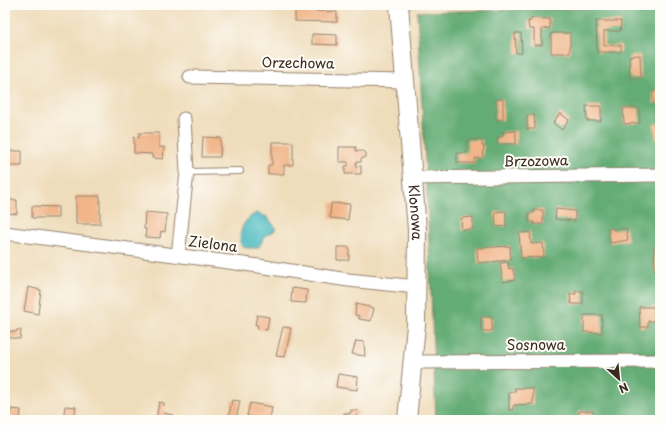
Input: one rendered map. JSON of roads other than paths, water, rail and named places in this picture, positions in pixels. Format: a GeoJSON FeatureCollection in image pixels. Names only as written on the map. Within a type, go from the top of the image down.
{"type":"FeatureCollection","features":[{"type":"Feature","properties":{"kind":"street","name":"Klonowa"},"geometry":{"type":"LineString","coordinates":[[399,5],[417,230],[417,287],[408,420]]}},
{"type":"Feature","properties":{"kind":"street","name":"Orzechowa"},"geometry":{"type":"LineString","coordinates":[[190,77],[405,81]]}},
{"type":"Feature","properties":{"kind":"street"},"geometry":{"type":"LineString","coordinates":[[178,256],[187,172],[184,119]]}},
{"type":"Feature","properties":{"kind":"street","name":"Brzozowa"},"geometry":{"type":"LineString","coordinates":[[413,178],[660,176]]}},
{"type":"Feature","properties":{"kind":"street","name":"Zielona"},"geometry":{"type":"LineString","coordinates":[[5,233],[259,266],[348,280],[417,287]]}},
{"type":"Feature","properties":{"kind":"street","name":"Sosnowa"},"geometry":{"type":"LineString","coordinates":[[412,362],[660,361]]}},
{"type":"Feature","properties":{"kind":"lane"},"geometry":{"type":"LineString","coordinates":[[187,172],[240,171]]}},
{"type":"Feature","properties":{"kind":"water"},"geometry":{"type":"Polygon","coordinates":[[[257,213],[267,217],[276,228],[274,231],[266,235],[258,248],[246,248],[241,245],[241,230],[245,222],[252,215],[257,213]]]}}]}
